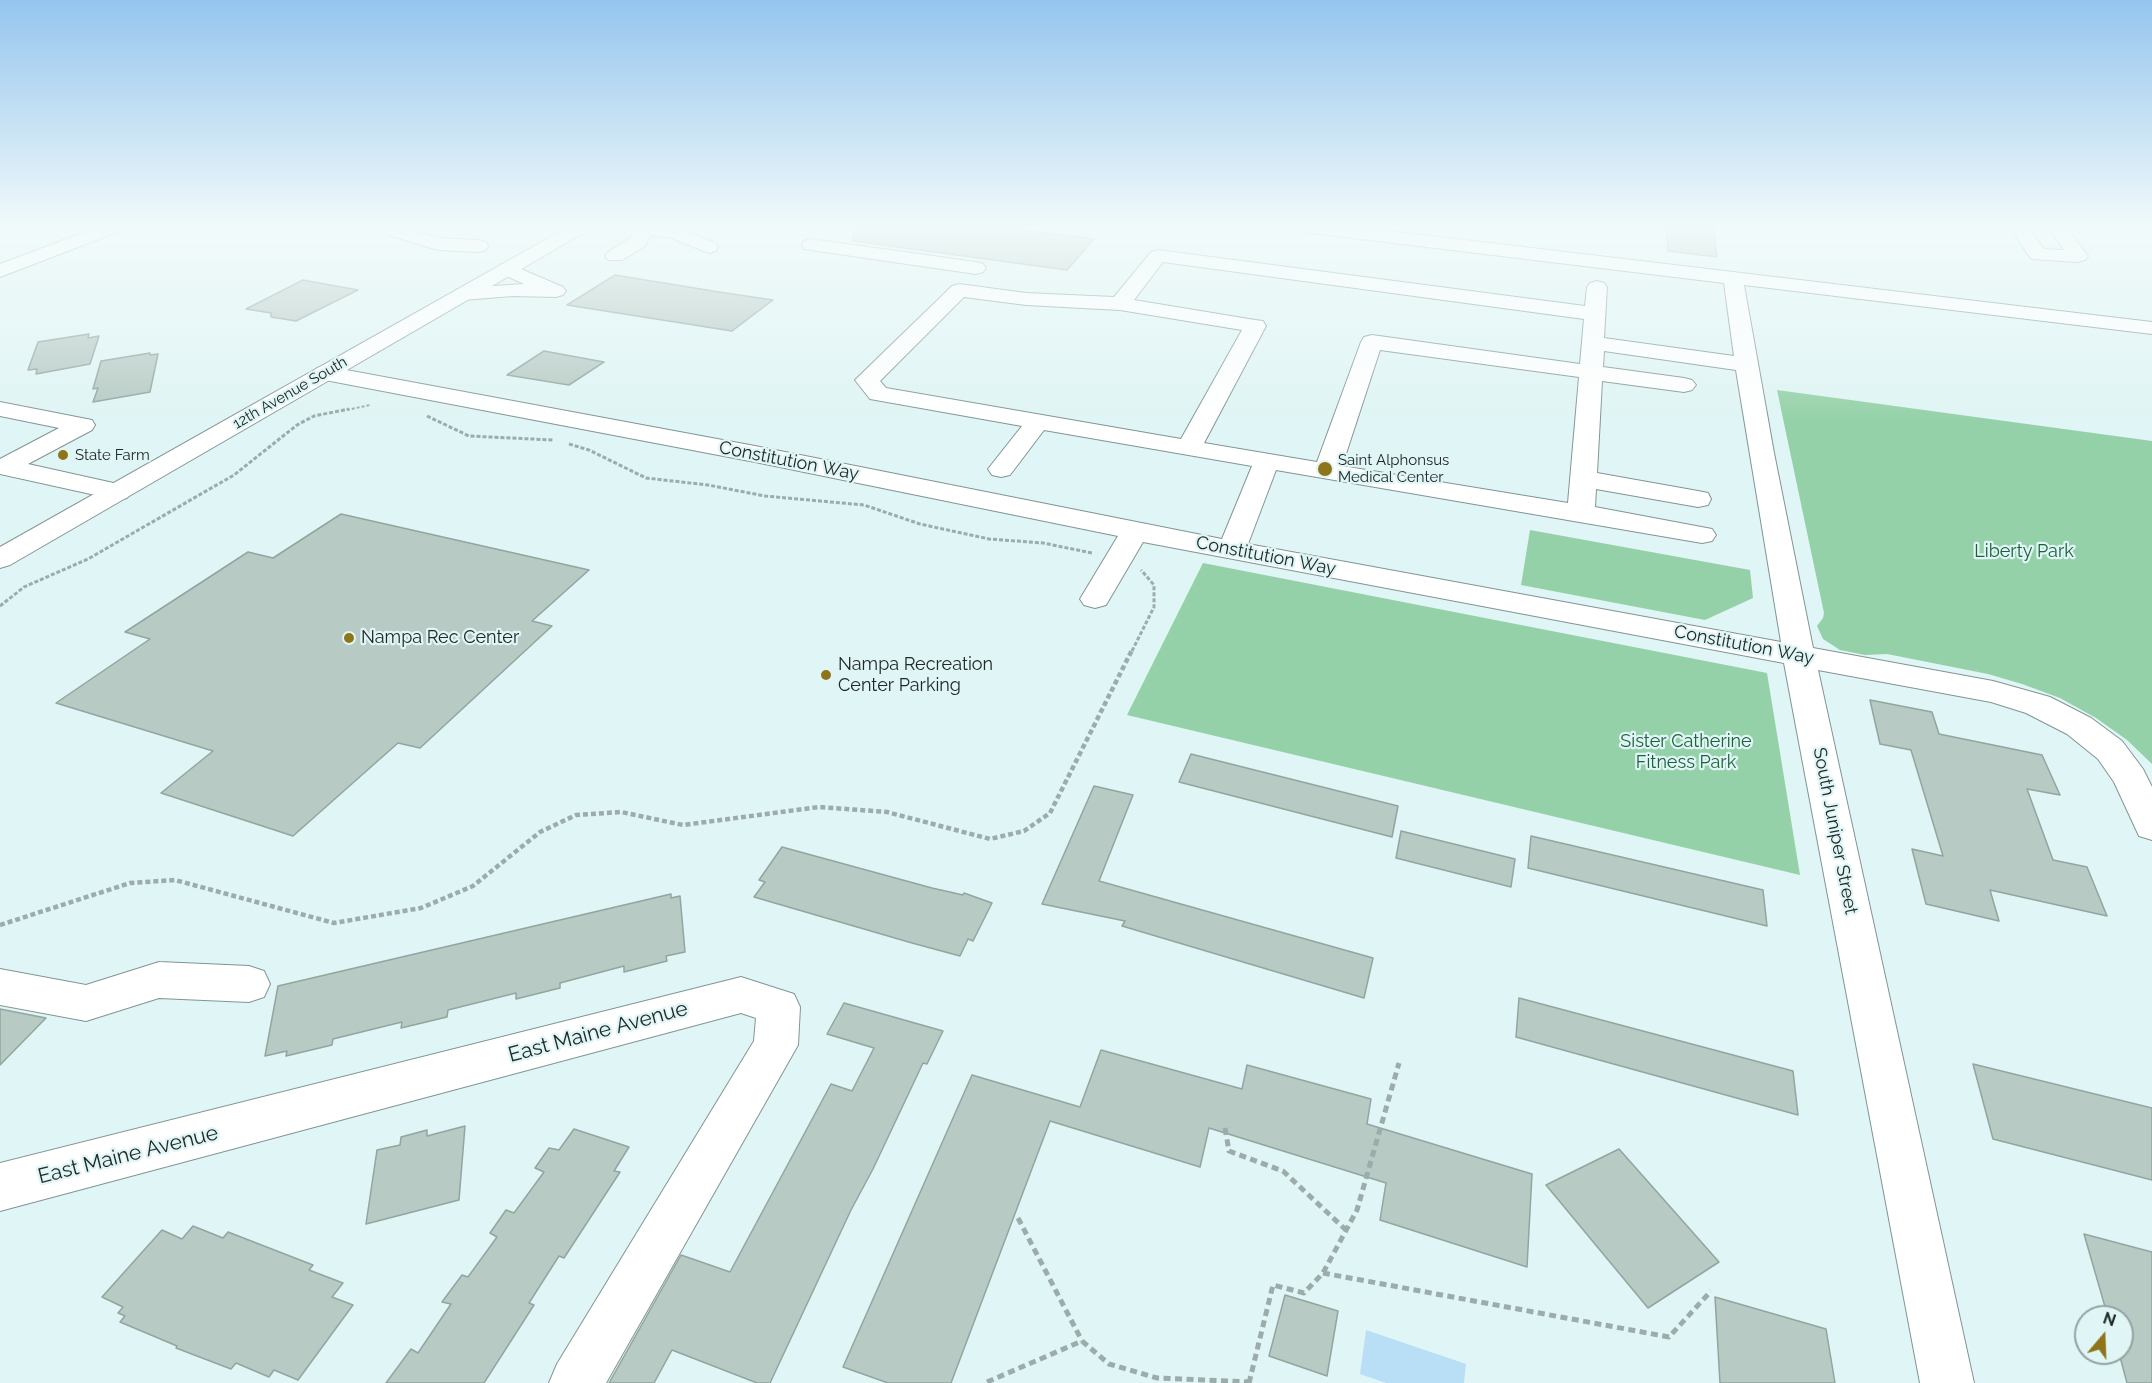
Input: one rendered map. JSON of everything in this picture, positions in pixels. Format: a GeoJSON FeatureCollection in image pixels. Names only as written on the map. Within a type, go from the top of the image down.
{"type":"FeatureCollection","features":[{"type":"Feature","properties":{"kind":"street","name":"12th Avenue South"},"geometry":{"type":"LineString","coordinates":[[0,559],[466,292]]}},
{"type":"Feature","properties":{"kind":"street"},"geometry":{"type":"LineString","coordinates":[[462,294],[493,292]]}},
{"type":"Feature","properties":{"kind":"street"},"geometry":{"type":"LineString","coordinates":[[957,292],[867,380],[878,394],[1702,535]]}},
{"type":"Feature","properties":{"kind":"street"},"geometry":{"type":"LineString","coordinates":[[970,292],[1026,299],[1120,304],[1256,326],[1189,448]]}},
{"type":"Feature","properties":{"kind":"street"},"geometry":{"type":"LineString","coordinates":[[1120,304],[1130,292]]}},
{"type":"Feature","properties":{"kind":"street"},"geometry":{"type":"LineString","coordinates":[[1426,292],[1596,314]]}},
{"type":"Feature","properties":{"kind":"street"},"geometry":{"type":"LineString","coordinates":[[1581,513],[1597,292]]}},
{"type":"Feature","properties":{"kind":"street","name":"South Juniper Street"},"geometry":{"type":"LineString","coordinates":[[1735,292],[1799,656],[1947,1383]]}},
{"type":"Feature","properties":{"kind":"street"},"geometry":{"type":"LineString","coordinates":[[1852,292],[2152,328]]}},
{"type":"Feature","properties":{"kind":"street"},"geometry":{"type":"LineString","coordinates":[[1327,471],[1372,342],[1684,384]]}},
{"type":"Feature","properties":{"kind":"street"},"geometry":{"type":"LineString","coordinates":[[1593,344],[1747,364]]}},
{"type":"Feature","properties":{"kind":"street","name":"Constitution Way"},"geometry":{"type":"LineString","coordinates":[[325,373],[755,454],[1135,531],[1993,692],[2038,705],[2079,726],[2110,750],[2130,778],[2152,826]]}},
{"type":"Feature","properties":{"kind":"street"},"geometry":{"type":"LineString","coordinates":[[0,409],[83,425],[4,467],[118,492]]}},
{"type":"Feature","properties":{"kind":"street"},"geometry":{"type":"LineString","coordinates":[[1001,469],[1038,422]]}},
{"type":"Feature","properties":{"kind":"street"},"geometry":{"type":"LineString","coordinates":[[1232,549],[1267,460]]}},
{"type":"Feature","properties":{"kind":"street"},"geometry":{"type":"LineString","coordinates":[[1584,479],[1698,499]]}},
{"type":"Feature","properties":{"kind":"street"},"geometry":{"type":"LineString","coordinates":[[1095,599],[1135,531]]}},
{"type":"Feature","properties":{"kind":"street"},"geometry":{"type":"LineString","coordinates":[[0,987],[86,1003],[159,980],[249,984]]}},
{"type":"Feature","properties":{"kind":"street","name":"East Maine Avenue"},"geometry":{"type":"LineString","coordinates":[[0,1187],[741,995],[779,1007],[776,1045],[576,1383]]}},
{"type":"Feature","properties":{"kind":"path"},"geometry":{"type":"LineString","coordinates":[[0,606],[24,587],[88,559],[234,475],[297,425],[314,416],[367,405],[378,406]]}},
{"type":"Feature","properties":{"kind":"path"},"geometry":{"type":"LineString","coordinates":[[0,925],[130,883],[175,880],[334,923],[421,908],[473,886],[540,832],[576,815],[621,812],[683,825],[819,807],[887,812],[990,839],[1024,831],[1050,813],[1154,608],[1154,585],[1135,565],[1119,560],[1043,543],[989,539],[920,524],[864,505],[765,496],[708,485],[646,478],[589,450],[559,440],[469,436],[422,415]]}},
{"type":"Feature","properties":{"kind":"path"},"geometry":{"type":"LineString","coordinates":[[1018,1218],[1083,1341],[1109,1364],[1157,1378],[1249,1383],[1273,1285],[1304,1293],[1323,1273],[1358,1210],[1399,1063]]}},
{"type":"Feature","properties":{"kind":"path"},"geometry":{"type":"LineString","coordinates":[[1226,1128],[1230,1150],[1283,1171],[1346,1230]]}},
{"type":"Feature","properties":{"kind":"path"},"geometry":{"type":"LineString","coordinates":[[1323,1273],[1669,1337],[1711,1291]]}},
{"type":"Feature","properties":{"kind":"path"},"geometry":{"type":"LineString","coordinates":[[987,1382],[1083,1341]]}},
{"type":"Feature","properties":{"kind":"green space","name":"Liberty Park"},"geometry":{"type":"Polygon","coordinates":[[[1777,390],[2152,441],[2152,764],[2127,740],[2096,718],[2060,698],[1988,674],[1887,654],[1865,655],[1840,650],[1823,639],[1817,626],[1824,613],[1777,390]]]}},
{"type":"Feature","properties":{"kind":"green space"},"geometry":{"type":"Polygon","coordinates":[[[1530,530],[1750,570],[1753,598],[1705,620],[1521,585],[1530,530]]]}},
{"type":"Feature","properties":{"kind":"green space","name":"Sister Catherine Fitness Park"},"geometry":{"type":"Polygon","coordinates":[[[1203,563],[1767,673],[1800,875],[1127,715],[1203,563]]]}},
{"type":"Feature","properties":{"kind":"water"},"geometry":{"type":"Polygon","coordinates":[[[1366,1330],[1466,1364],[1464,1383],[1386,1383],[1360,1374],[1366,1330]]]}},
{"type":"Feature","properties":{"kind":"building"},"geometry":{"type":"Polygon","coordinates":[[[280,292],[355,292],[296,321],[271,317],[271,313],[246,309],[280,292]]]}},
{"type":"Feature","properties":{"kind":"building"},"geometry":{"type":"Polygon","coordinates":[[[589,292],[716,292],[773,300],[732,331],[567,305],[589,292]]]}},
{"type":"Feature","properties":{"kind":"building"},"geometry":{"type":"Polygon","coordinates":[[[89,334],[88,338],[99,336],[90,364],[36,374],[37,369],[28,370],[38,342],[89,334]]]}},
{"type":"Feature","properties":{"kind":"building"},"geometry":{"type":"Polygon","coordinates":[[[544,351],[604,362],[569,385],[507,375],[544,351]]]}},
{"type":"Feature","properties":{"kind":"building"},"geometry":{"type":"Polygon","coordinates":[[[150,353],[150,355],[158,354],[150,392],[93,402],[98,388],[93,389],[101,361],[150,353]]]}},
{"type":"Feature","properties":{"kind":"building","name":"Nampa Rec Center"},"geometry":{"type":"Polygon","coordinates":[[[341,514],[589,570],[532,621],[552,626],[420,748],[398,743],[293,836],[161,793],[213,751],[56,703],[150,639],[125,632],[248,552],[273,558],[341,514]]]}},
{"type":"Feature","properties":{"kind":"building"},"geometry":{"type":"Polygon","coordinates":[[[1870,700],[1932,712],[1939,734],[2042,755],[2060,795],[2027,789],[2053,860],[2087,867],[2107,916],[1990,890],[1999,921],[1926,904],[1912,849],[1943,856],[1911,750],[1880,744],[1870,700]]]}},
{"type":"Feature","properties":{"kind":"building"},"geometry":{"type":"Polygon","coordinates":[[[1191,754],[1398,806],[1392,837],[1179,782],[1191,754]]]}},
{"type":"Feature","properties":{"kind":"building"},"geometry":{"type":"Polygon","coordinates":[[[1094,786],[1133,795],[1099,881],[1373,958],[1364,998],[1122,926],[1125,921],[1042,904],[1094,786]]]}},
{"type":"Feature","properties":{"kind":"building"},"geometry":{"type":"Polygon","coordinates":[[[1401,831],[1515,859],[1511,887],[1396,858],[1401,831]]]}},
{"type":"Feature","properties":{"kind":"building"},"geometry":{"type":"Polygon","coordinates":[[[1531,836],[1763,890],[1767,926],[1528,868],[1531,836]]]}},
{"type":"Feature","properties":{"kind":"building"},"geometry":{"type":"Polygon","coordinates":[[[782,847],[932,888],[963,895],[964,893],[992,903],[973,941],[968,939],[960,956],[754,897],[765,882],[759,880],[782,847]]]}},
{"type":"Feature","properties":{"kind":"building"},"geometry":{"type":"Polygon","coordinates":[[[671,894],[671,898],[680,896],[685,952],[666,956],[667,961],[624,972],[624,966],[560,983],[560,988],[516,999],[516,993],[448,1010],[447,1017],[401,1028],[402,1022],[333,1039],[332,1045],[286,1056],[287,1051],[265,1056],[278,986],[671,894]]]}},
{"type":"Feature","properties":{"kind":"building"},"geometry":{"type":"Polygon","coordinates":[[[1519,998],[1793,1071],[1798,1115],[1516,1037],[1519,998]]]}},
{"type":"Feature","properties":{"kind":"building"},"geometry":{"type":"Polygon","coordinates":[[[844,1003],[943,1031],[927,1064],[923,1063],[770,1383],[757,1383],[672,1350],[654,1383],[609,1383],[681,1255],[730,1272],[831,1084],[852,1091],[874,1048],[827,1034],[844,1003]]]}},
{"type":"Feature","properties":{"kind":"building"},"geometry":{"type":"Polygon","coordinates":[[[0,1009],[46,1018],[0,1065],[0,1009]]]}},
{"type":"Feature","properties":{"kind":"building"},"geometry":{"type":"Polygon","coordinates":[[[1101,1050],[1242,1089],[1247,1065],[1371,1099],[1367,1124],[1532,1174],[1527,1267],[1380,1220],[1386,1183],[1209,1128],[1200,1167],[1050,1121],[951,1383],[888,1383],[843,1367],[972,1075],[1080,1107],[1101,1050]]]}},
{"type":"Feature","properties":{"kind":"building"},"geometry":{"type":"Polygon","coordinates":[[[1973,1064],[2152,1108],[2152,1180],[1993,1139],[1973,1064]]]}},
{"type":"Feature","properties":{"kind":"building"},"geometry":{"type":"Polygon","coordinates":[[[465,1126],[459,1200],[366,1224],[377,1150],[400,1145],[401,1137],[427,1130],[427,1136],[465,1126]]]}},
{"type":"Feature","properties":{"kind":"building"},"geometry":{"type":"Polygon","coordinates":[[[574,1129],[629,1147],[614,1171],[620,1172],[564,1258],[559,1256],[529,1303],[534,1305],[484,1383],[386,1383],[411,1349],[418,1353],[451,1304],[442,1302],[462,1275],[468,1277],[497,1237],[490,1233],[506,1210],[514,1213],[544,1172],[535,1168],[549,1148],[559,1150],[574,1129]]]}},
{"type":"Feature","properties":{"kind":"building"},"geometry":{"type":"Polygon","coordinates":[[[1619,1149],[1719,1262],[1648,1308],[1546,1185],[1619,1149]]]}},
{"type":"Feature","properties":{"kind":"building"},"geometry":{"type":"Polygon","coordinates":[[[193,1226],[223,1238],[228,1232],[313,1265],[309,1270],[343,1283],[332,1297],[353,1305],[298,1380],[274,1370],[269,1377],[236,1363],[231,1369],[176,1348],[177,1346],[120,1322],[125,1316],[118,1313],[123,1307],[102,1297],[162,1230],[182,1239],[193,1226]]]}},
{"type":"Feature","properties":{"kind":"building"},"geometry":{"type":"Polygon","coordinates":[[[2084,1234],[2152,1252],[2152,1383],[2127,1383],[2122,1365],[2134,1365],[2134,1305],[2105,1305],[2084,1234]]]}},
{"type":"Feature","properties":{"kind":"building"},"geometry":{"type":"Polygon","coordinates":[[[1285,1295],[1338,1311],[1327,1376],[1269,1356],[1285,1295]]]}},
{"type":"Feature","properties":{"kind":"building"},"geometry":{"type":"Polygon","coordinates":[[[1715,1297],[1826,1329],[1835,1383],[1720,1383],[1715,1297]]]}},
{"type":"Feature","properties":{"kind":"place","name":"State Farm"},"geometry":{"type":"Point","coordinates":[63,455]}},
{"type":"Feature","properties":{"kind":"place","name":"Saint Alphonsus Medical Center"},"geometry":{"type":"Point","coordinates":[1325,469]}},
{"type":"Feature","properties":{"kind":"place","name":"Nampa Rec Center"},"geometry":{"type":"Point","coordinates":[349,638]}},
{"type":"Feature","properties":{"kind":"place","name":"Nampa Recreation Center Parking"},"geometry":{"type":"Point","coordinates":[826,675]}}]}
